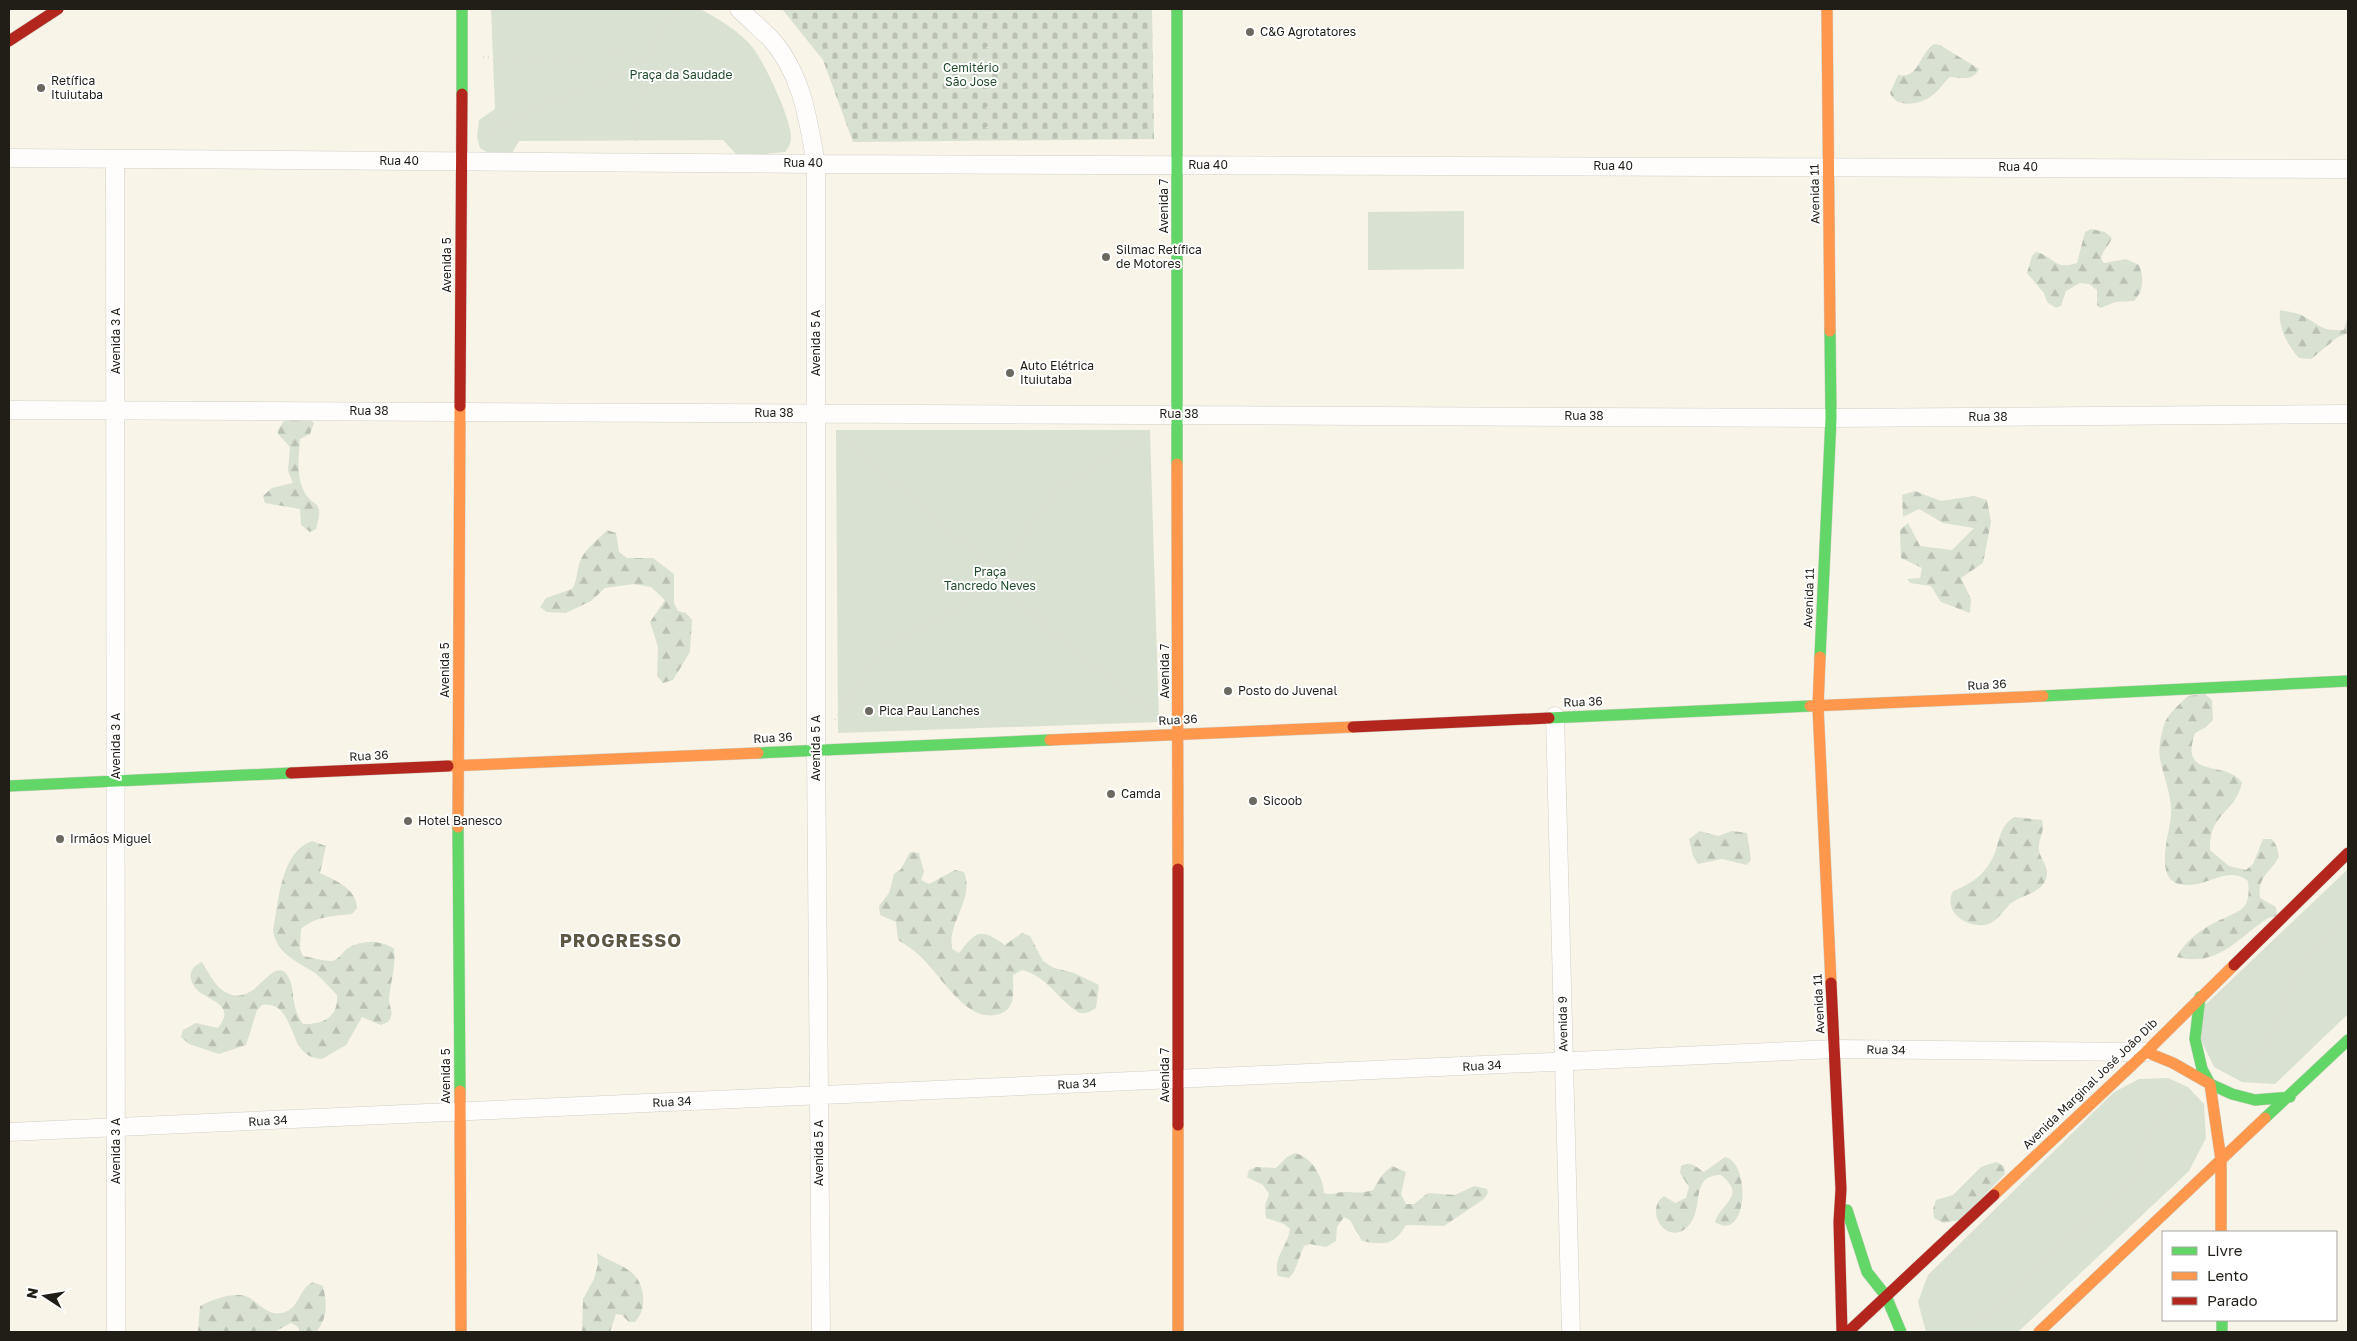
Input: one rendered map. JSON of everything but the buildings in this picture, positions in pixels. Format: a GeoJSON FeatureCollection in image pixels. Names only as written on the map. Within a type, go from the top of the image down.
{"type":"FeatureCollection","features":[{"type":"Feature","properties":{"kind":"street"},"geometry":{"type":"LineString","coordinates":[[9,41],[58,9]]}},
{"type":"Feature","properties":{"kind":"street","name":"Avenida 5"},"geometry":{"type":"LineString","coordinates":[[461,1332],[458,766],[462,9]]}},
{"type":"Feature","properties":{"kind":"street"},"geometry":{"type":"LineString","coordinates":[[739,9],[771,39],[793,71],[807,110],[816,164]]}},
{"type":"Feature","properties":{"kind":"street","name":"Avenida 7"},"geometry":{"type":"LineString","coordinates":[[1177,9],[1178,1332]]}},
{"type":"Feature","properties":{"kind":"street","name":"Avenida 11"},"geometry":{"type":"LineString","coordinates":[[1827,9],[1831,418],[1818,707],[1841,1189],[1839,1222],[1842,1332]]}},
{"type":"Feature","properties":{"kind":"street","name":"Rua 40"},"geometry":{"type":"LineString","coordinates":[[9,158],[816,164],[2348,168]]}},
{"type":"Feature","properties":{"kind":"street","name":"Avenida 3 A"},"geometry":{"type":"LineString","coordinates":[[115,159],[116,1332]]}},
{"type":"Feature","properties":{"kind":"street","name":"Avenida 5 A"},"geometry":{"type":"LineString","coordinates":[[816,164],[816,750],[821,1332]]}},
{"type":"Feature","properties":{"kind":"street","name":"Rua 38"},"geometry":{"type":"LineString","coordinates":[[9,410],[1831,418],[2348,414]]}},
{"type":"Feature","properties":{"kind":"street","name":"Rua 36"},"geometry":{"type":"LineString","coordinates":[[9,786],[1555,716],[1818,707],[2348,681]]}},
{"type":"Feature","properties":{"kind":"street","name":"Avenida 9"},"geometry":{"type":"LineString","coordinates":[[1555,716],[1571,1332]]}},
{"type":"Feature","properties":{"kind":"street","name":"Avenida Marginal José João Dib"},"geometry":{"type":"LineString","coordinates":[[1848,1332],[2146,1052],[2348,853]]}},
{"type":"Feature","properties":{"kind":"street"},"geometry":{"type":"LineString","coordinates":[[2200,997],[2195,1039],[2202,1069],[2210,1084],[2221,1160],[2221,1231]]}},
{"type":"Feature","properties":{"kind":"street"},"geometry":{"type":"LineString","coordinates":[[2039,1332],[2221,1160],[2290,1098],[2348,1040]]}},
{"type":"Feature","properties":{"kind":"street","name":"Rua 34"},"geometry":{"type":"LineString","coordinates":[[9,1132],[1835,1049],[2146,1052]]}},
{"type":"Feature","properties":{"kind":"street"},"geometry":{"type":"LineString","coordinates":[[2146,1052],[2174,1063],[2210,1084],[2232,1094],[2255,1100],[2290,1098]]}},
{"type":"Feature","properties":{"kind":"street","name":"Avenida 11"},"geometry":{"type":"LineString","coordinates":[[1841,1189],[1867,1272],[1886,1296],[1901,1332]]}},
{"type":"Feature","properties":{"kind":"path"},"geometry":{"type":"LineString","coordinates":[[635,162],[639,107],[645,65],[655,40],[676,9]]}},
{"type":"Feature","properties":{"kind":"path"},"geometry":{"type":"LineString","coordinates":[[987,133],[988,9]]}},
{"type":"Feature","properties":{"kind":"path"},"geometry":{"type":"LineString","coordinates":[[461,58],[530,59],[620,55],[635,58],[645,65]]}},
{"type":"Feature","properties":{"kind":"path"},"geometry":{"type":"LineString","coordinates":[[462,161],[472,147],[500,125],[645,65]]}},
{"type":"Feature","properties":{"kind":"path"},"geometry":{"type":"LineString","coordinates":[[816,413],[975,553],[1065,644],[1178,734]]}},
{"type":"Feature","properties":{"kind":"path"},"geometry":{"type":"LineString","coordinates":[[816,750],[882,648],[962,606],[998,578],[1024,535],[1055,491],[1178,414]]}},
{"type":"Feature","properties":{"kind":"path"},"geometry":{"type":"LineString","coordinates":[[1947,1332],[1996,1312],[2046,1259],[2134,1181],[2148,1133],[2174,1102],[2210,1084],[2237,1074],[2266,1045],[2288,994],[2309,954],[2348,912]]}},
{"type":"Feature","properties":{"kind":"green space","name":"Praça da Saudade"},"geometry":{"type":"Polygon","coordinates":[[[491,9],[702,10],[732,29],[755,50],[782,103],[787,117],[791,138],[789,146],[785,152],[757,155],[736,154],[723,140],[519,141],[512,153],[490,154],[480,148],[477,137],[479,120],[495,109],[491,9]]]}},
{"type":"Feature","properties":{"kind":"green space","name":"Cemitério São Jose"},"geometry":{"type":"Polygon","coordinates":[[[782,9],[1152,9],[1154,139],[853,142],[823,60],[782,9]]]}},
{"type":"Feature","properties":{"kind":"green space"},"geometry":{"type":"Polygon","coordinates":[[[1934,44],[1940,45],[1979,69],[1977,73],[1970,77],[1950,77],[1934,94],[1923,101],[1910,104],[1893,98],[1890,93],[1898,75],[1911,73],[1934,44]]]}},
{"type":"Feature","properties":{"kind":"green space"},"geometry":{"type":"Polygon","coordinates":[[[1464,211],[1464,269],[1368,270],[1368,212],[1464,211]]]}},
{"type":"Feature","properties":{"kind":"green space"},"geometry":{"type":"Polygon","coordinates":[[[2091,229],[2105,232],[2112,238],[2101,259],[2104,263],[2126,259],[2139,265],[2142,275],[2140,293],[2134,301],[2115,302],[2101,308],[2097,305],[2097,290],[2089,284],[2080,283],[2066,291],[2061,306],[2056,308],[2047,302],[2044,293],[2027,273],[2032,256],[2036,252],[2059,264],[2069,265],[2077,263],[2085,232],[2091,229]]]}},
{"type":"Feature","properties":{"kind":"green space"},"geometry":{"type":"Polygon","coordinates":[[[2280,310],[2301,315],[2330,330],[2344,330],[2348,316],[2348,333],[2338,337],[2311,359],[2299,358],[2284,336],[2280,323],[2280,310]]]}},
{"type":"Feature","properties":{"kind":"green space"},"geometry":{"type":"Polygon","coordinates":[[[308,418],[314,423],[310,434],[300,439],[298,464],[299,477],[303,489],[307,496],[317,505],[319,512],[316,529],[310,532],[301,525],[300,509],[265,503],[263,496],[272,488],[293,483],[288,471],[290,447],[278,434],[278,430],[284,421],[308,418]]]}},
{"type":"Feature","properties":{"kind":"green space","name":"Praça Tancredo Neves"},"geometry":{"type":"Polygon","coordinates":[[[836,430],[1150,430],[1159,722],[838,733],[836,430]]]}},
{"type":"Feature","properties":{"kind":"green space"},"geometry":{"type":"Polygon","coordinates":[[[1915,491],[1941,501],[1974,496],[1987,500],[1991,522],[1983,563],[1961,578],[1971,599],[1970,613],[1941,602],[1931,586],[1910,583],[1907,579],[1920,578],[1922,568],[1901,558],[1900,530],[1908,523],[1920,546],[1952,550],[1974,528],[1943,523],[1919,509],[1903,517],[1902,495],[1915,491]]]}},
{"type":"Feature","properties":{"kind":"green space"},"geometry":{"type":"Polygon","coordinates":[[[607,530],[616,533],[619,552],[627,558],[653,558],[674,574],[674,603],[678,611],[686,613],[692,620],[690,652],[673,680],[663,683],[657,676],[658,647],[650,622],[665,600],[651,587],[633,584],[605,588],[591,601],[566,613],[547,612],[540,607],[546,598],[572,589],[583,555],[607,530]]]}},
{"type":"Feature","properties":{"kind":"green space"},"geometry":{"type":"Polygon","coordinates":[[[2205,694],[2212,700],[2213,720],[2206,727],[2195,733],[2192,748],[2193,757],[2198,763],[2234,775],[2242,782],[2239,793],[2214,827],[2210,850],[2229,866],[2246,870],[2253,864],[2263,839],[2272,839],[2277,847],[2279,857],[2262,880],[2260,898],[2276,907],[2277,916],[2266,919],[2239,941],[2221,952],[2201,959],[2190,959],[2177,957],[2195,935],[2239,911],[2246,903],[2249,890],[2248,881],[2239,876],[2222,876],[2205,882],[2186,885],[2176,883],[2166,871],[2165,852],[2171,808],[2159,755],[2162,733],[2168,717],[2188,696],[2205,694]]]}},
{"type":"Feature","properties":{"kind":"green space"},"geometry":{"type":"Polygon","coordinates":[[[2014,817],[2042,820],[2043,830],[2039,849],[2047,870],[2045,881],[2037,890],[2010,904],[1992,922],[1983,925],[1969,923],[1957,916],[1953,911],[1951,898],[1953,891],[1975,879],[1991,862],[1999,837],[2007,823],[2014,817]]]}},
{"type":"Feature","properties":{"kind":"green space"},"geometry":{"type":"Polygon","coordinates":[[[1700,831],[1718,836],[1732,831],[1747,833],[1751,860],[1747,865],[1722,859],[1698,864],[1693,856],[1689,839],[1700,831]]]}},
{"type":"Feature","properties":{"kind":"green space"},"geometry":{"type":"Polygon","coordinates":[[[312,841],[326,846],[320,873],[349,890],[356,901],[357,908],[352,914],[312,921],[301,929],[300,949],[303,956],[331,961],[337,959],[350,947],[366,942],[384,944],[394,949],[389,1000],[392,1014],[389,1020],[381,1025],[362,1017],[346,1045],[322,1059],[315,1058],[304,1052],[299,1046],[284,1014],[272,1005],[262,1005],[257,1010],[246,1045],[219,1054],[189,1044],[181,1037],[183,1030],[196,1023],[218,1028],[223,1021],[224,1015],[224,1010],[221,1006],[201,993],[191,981],[193,968],[202,962],[219,987],[234,995],[244,995],[253,990],[275,971],[282,971],[290,980],[296,1012],[303,1024],[323,1021],[332,1014],[337,1003],[337,995],[318,975],[283,951],[278,945],[273,930],[287,867],[301,847],[312,841]]]}},
{"type":"Feature","properties":{"kind":"green space"},"geometry":{"type":"Polygon","coordinates":[[[910,852],[919,853],[924,872],[921,880],[929,884],[955,870],[964,872],[966,892],[953,929],[952,949],[959,953],[970,940],[979,934],[990,936],[1005,945],[1022,933],[1030,936],[1043,961],[1054,968],[1074,973],[1099,985],[1096,1008],[1087,1013],[1078,1012],[1045,982],[1031,973],[1022,970],[1013,975],[1012,1000],[1007,1010],[1002,1013],[984,1015],[973,1011],[963,1004],[920,956],[898,940],[896,922],[880,915],[879,906],[889,893],[894,874],[901,869],[910,852]]]}},
{"type":"Feature","properties":{"kind":"green space"},"geometry":{"type":"Polygon","coordinates":[[[2348,869],[2348,1014],[2275,1084],[2242,1082],[2214,1067],[2201,1040],[2203,1007],[2348,869]]]}},
{"type":"Feature","properties":{"kind":"green space"},"geometry":{"type":"Polygon","coordinates":[[[2168,1078],[2188,1087],[2204,1104],[2206,1138],[2189,1171],[2018,1332],[1926,1332],[1918,1302],[1928,1275],[2114,1092],[2139,1079],[2168,1078]]]}},
{"type":"Feature","properties":{"kind":"green space"},"geometry":{"type":"Polygon","coordinates":[[[1295,1153],[1307,1159],[1316,1168],[1324,1193],[1327,1194],[1373,1190],[1382,1175],[1392,1166],[1406,1172],[1401,1194],[1406,1204],[1414,1204],[1428,1193],[1455,1195],[1474,1186],[1487,1189],[1488,1193],[1484,1199],[1444,1226],[1406,1225],[1402,1232],[1393,1240],[1382,1243],[1362,1241],[1350,1220],[1344,1217],[1337,1227],[1336,1241],[1326,1247],[1310,1244],[1304,1246],[1294,1272],[1289,1278],[1278,1276],[1277,1263],[1290,1229],[1284,1224],[1266,1218],[1265,1206],[1269,1194],[1263,1185],[1247,1177],[1249,1170],[1256,1167],[1276,1168],[1287,1157],[1295,1153]]]}},
{"type":"Feature","properties":{"kind":"green space"},"geometry":{"type":"Polygon","coordinates":[[[1725,1157],[1734,1162],[1742,1186],[1742,1200],[1739,1213],[1734,1222],[1726,1226],[1715,1222],[1732,1194],[1732,1189],[1728,1182],[1721,1175],[1704,1181],[1700,1188],[1695,1214],[1685,1229],[1678,1232],[1670,1232],[1664,1229],[1657,1217],[1656,1209],[1658,1202],[1664,1196],[1675,1203],[1686,1198],[1689,1187],[1680,1173],[1681,1166],[1690,1164],[1704,1172],[1725,1157]]]}},
{"type":"Feature","properties":{"kind":"green space"},"geometry":{"type":"Polygon","coordinates":[[[1996,1162],[2004,1166],[2005,1174],[1960,1220],[1943,1223],[1934,1218],[1933,1209],[1936,1200],[1953,1195],[1981,1167],[1996,1162]]]}},
{"type":"Feature","properties":{"kind":"green space"},"geometry":{"type":"Polygon","coordinates":[[[597,1253],[633,1273],[641,1286],[643,1307],[635,1322],[629,1322],[622,1315],[616,1314],[610,1332],[582,1332],[583,1299],[594,1279],[598,1264],[597,1253]]]}},
{"type":"Feature","properties":{"kind":"green space"},"geometry":{"type":"Polygon","coordinates":[[[313,1282],[323,1286],[326,1305],[325,1316],[316,1332],[300,1332],[298,1327],[291,1323],[274,1332],[198,1332],[200,1306],[223,1297],[242,1295],[272,1313],[282,1313],[288,1311],[296,1303],[304,1289],[313,1282]]]}},
{"type":"Feature","properties":{"kind":"traffic: fast"},"geometry":{"type":"LineString","coordinates":[[462,9],[462,94]]}},
{"type":"Feature","properties":{"kind":"traffic: fast"},"geometry":{"type":"LineString","coordinates":[[1177,9],[1177,464]]}},
{"type":"Feature","properties":{"kind":"traffic: fast"},"geometry":{"type":"LineString","coordinates":[[1820,657],[1831,418],[1830,331]]}},
{"type":"Feature","properties":{"kind":"traffic: fast"},"geometry":{"type":"LineString","coordinates":[[2043,696],[2348,681]]}},
{"type":"Feature","properties":{"kind":"traffic: fast"},"geometry":{"type":"LineString","coordinates":[[1549,718],[1810,706]]}},
{"type":"Feature","properties":{"kind":"traffic: fast"},"geometry":{"type":"LineString","coordinates":[[758,753],[1050,740]]}},
{"type":"Feature","properties":{"kind":"traffic: fast"},"geometry":{"type":"LineString","coordinates":[[9,786],[291,773]]}},
{"type":"Feature","properties":{"kind":"traffic: fast"},"geometry":{"type":"LineString","coordinates":[[458,827],[460,1091]]}},
{"type":"Feature","properties":{"kind":"traffic: fast"},"geometry":{"type":"LineString","coordinates":[[2200,997],[2195,1039],[2202,1069],[2210,1084],[2232,1094],[2255,1100],[2290,1097]]}},
{"type":"Feature","properties":{"kind":"traffic: fast"},"geometry":{"type":"LineString","coordinates":[[2265,1118],[2348,1040]]}},
{"type":"Feature","properties":{"kind":"traffic: fast"},"geometry":{"type":"LineString","coordinates":[[1847,1210],[1867,1272],[1886,1296],[1901,1332]]}},
{"type":"Feature","properties":{"kind":"traffic: fast"},"geometry":{"type":"LineString","coordinates":[[2222,1321],[2222,1332]]}},
{"type":"Feature","properties":{"kind":"traffic: slow"},"geometry":{"type":"LineString","coordinates":[[1827,9],[1830,331]]}},
{"type":"Feature","properties":{"kind":"traffic: slow"},"geometry":{"type":"LineString","coordinates":[[458,827],[460,406]]}},
{"type":"Feature","properties":{"kind":"traffic: slow"},"geometry":{"type":"LineString","coordinates":[[1177,464],[1178,869]]}},
{"type":"Feature","properties":{"kind":"traffic: slow"},"geometry":{"type":"LineString","coordinates":[[1820,657],[1818,707],[1831,983]]}},
{"type":"Feature","properties":{"kind":"traffic: slow"},"geometry":{"type":"LineString","coordinates":[[1810,706],[2043,696]]}},
{"type":"Feature","properties":{"kind":"traffic: slow"},"geometry":{"type":"LineString","coordinates":[[1050,740],[1353,727]]}},
{"type":"Feature","properties":{"kind":"traffic: slow"},"geometry":{"type":"LineString","coordinates":[[448,766],[758,753]]}},
{"type":"Feature","properties":{"kind":"traffic: slow"},"geometry":{"type":"LineString","coordinates":[[1994,1195],[2146,1052],[2234,965]]}},
{"type":"Feature","properties":{"kind":"traffic: slow"},"geometry":{"type":"LineString","coordinates":[[2146,1052],[2173,1063],[2210,1084],[2221,1160],[2221,1231]]}},
{"type":"Feature","properties":{"kind":"traffic: slow"},"geometry":{"type":"LineString","coordinates":[[460,1091],[461,1332]]}},
{"type":"Feature","properties":{"kind":"traffic: slow"},"geometry":{"type":"LineString","coordinates":[[2039,1332],[2265,1118]]}},
{"type":"Feature","properties":{"kind":"traffic: slow"},"geometry":{"type":"LineString","coordinates":[[1178,1125],[1178,1332]]}},
{"type":"Feature","properties":{"kind":"traffic: jam"},"geometry":{"type":"LineString","coordinates":[[9,41],[58,9]]}},
{"type":"Feature","properties":{"kind":"traffic: jam"},"geometry":{"type":"LineString","coordinates":[[460,406],[462,94]]}},
{"type":"Feature","properties":{"kind":"traffic: jam"},"geometry":{"type":"LineString","coordinates":[[1353,727],[1549,718]]}},
{"type":"Feature","properties":{"kind":"traffic: jam"},"geometry":{"type":"LineString","coordinates":[[291,773],[448,766]]}},
{"type":"Feature","properties":{"kind":"traffic: jam"},"geometry":{"type":"LineString","coordinates":[[2234,965],[2348,853]]}},
{"type":"Feature","properties":{"kind":"traffic: jam"},"geometry":{"type":"LineString","coordinates":[[1178,869],[1178,1125]]}},
{"type":"Feature","properties":{"kind":"traffic: jam"},"geometry":{"type":"LineString","coordinates":[[1831,983],[1841,1189],[1839,1222],[1842,1332]]}},
{"type":"Feature","properties":{"kind":"traffic: jam"},"geometry":{"type":"LineString","coordinates":[[1848,1332],[1994,1195]]}},
{"type":"Feature","properties":{"kind":"place","name":"C&G Agrotatores"},"geometry":{"type":"Point","coordinates":[1250,32]}},
{"type":"Feature","properties":{"kind":"place","name":"Retífica Ituiutaba"},"geometry":{"type":"Point","coordinates":[41,88]}},
{"type":"Feature","properties":{"kind":"place","name":"Silmac Retífica de Motores"},"geometry":{"type":"Point","coordinates":[1106,257]}},
{"type":"Feature","properties":{"kind":"place","name":"Auto Elétrica Ituiutaba"},"geometry":{"type":"Point","coordinates":[1010,373]}},
{"type":"Feature","properties":{"kind":"place","name":"Posto do Juvenal"},"geometry":{"type":"Point","coordinates":[1228,691]}},
{"type":"Feature","properties":{"kind":"place","name":"Pica Pau Lanches"},"geometry":{"type":"Point","coordinates":[869,711]}},
{"type":"Feature","properties":{"kind":"place","name":"Camda"},"geometry":{"type":"Point","coordinates":[1111,794]}},
{"type":"Feature","properties":{"kind":"place","name":"Sicoob"},"geometry":{"type":"Point","coordinates":[1253,801]}},
{"type":"Feature","properties":{"kind":"place","name":"Hotel Banesco"},"geometry":{"type":"Point","coordinates":[408,821]}},
{"type":"Feature","properties":{"kind":"place","name":"Irmãos Miguel"},"geometry":{"type":"Point","coordinates":[60,839]}},
{"type":"Feature","properties":{"kind":"district","name":"PROGRESSO"},"geometry":{"type":"Point","coordinates":[621,941]}}]}
